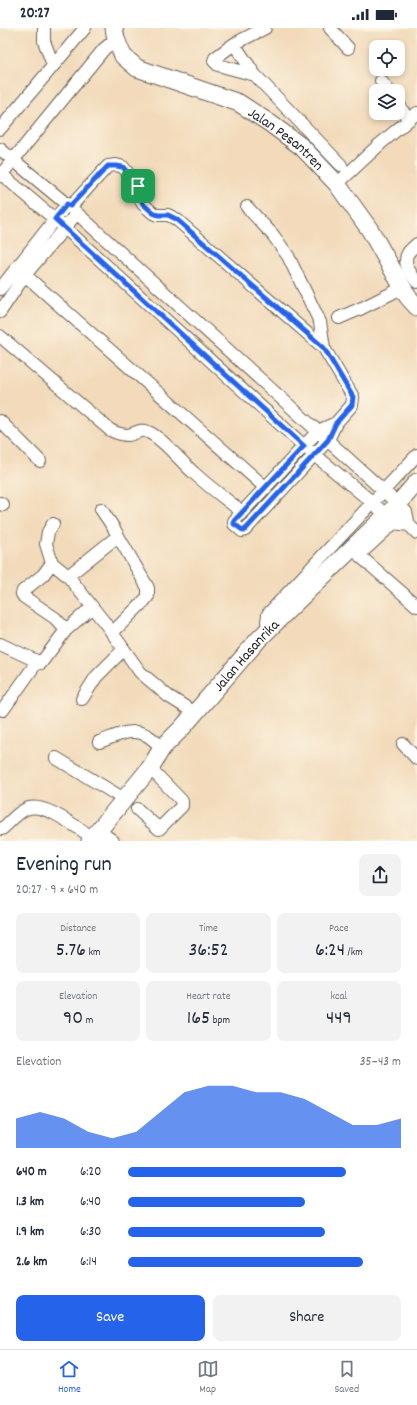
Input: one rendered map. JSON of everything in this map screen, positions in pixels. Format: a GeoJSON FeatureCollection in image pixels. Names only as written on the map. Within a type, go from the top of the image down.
{"type":"FeatureCollection","features":[{"type":"Feature","properties":{"kind":"street"},"geometry":{"type":"LineString","coordinates":[[44,28],[44,41],[53,65]]}},
{"type":"Feature","properties":{"kind":"street"},"geometry":{"type":"LineString","coordinates":[[0,129],[85,28]]}},
{"type":"Feature","properties":{"kind":"street"},"geometry":{"type":"LineString","coordinates":[[255,75],[216,64],[214,61],[216,56],[234,44],[265,28]]}},
{"type":"Feature","properties":{"kind":"street"},"geometry":{"type":"LineString","coordinates":[[330,28],[348,48]]}},
{"type":"Feature","properties":{"kind":"street"},"geometry":{"type":"LineString","coordinates":[[115,33],[104,49],[7,154],[0,174],[64,227],[304,446],[373,503],[396,513]]}},
{"type":"Feature","properties":{"kind":"street","name":"Jalan Pesantren"},"geometry":{"type":"LineString","coordinates":[[115,33],[124,56],[137,68],[239,103],[302,147],[337,184],[410,285],[408,297],[417,307]]}},
{"type":"Feature","properties":{"kind":"street"},"geometry":{"type":"LineString","coordinates":[[234,44],[255,75],[341,165]]}},
{"type":"Feature","properties":{"kind":"street"},"geometry":{"type":"LineString","coordinates":[[337,184],[413,116],[405,110]]}},
{"type":"Feature","properties":{"kind":"street"},"geometry":{"type":"LineString","coordinates":[[7,154],[71,208],[328,440],[383,491],[396,513],[413,529]]}},
{"type":"Feature","properties":{"kind":"street"},"geometry":{"type":"LineString","coordinates":[[0,289],[55,219],[71,208],[108,166],[123,167],[138,186],[143,204],[158,215],[168,215],[176,219],[324,348],[353,397],[352,405],[336,423],[328,440],[244,531],[234,524],[234,521],[242,512],[318,431],[336,423]]}},
{"type":"Feature","properties":{"kind":"street"},"geometry":{"type":"LineString","coordinates":[[247,207],[273,235],[288,256],[320,322],[324,348]]}},
{"type":"Feature","properties":{"kind":"street"},"geometry":{"type":"LineString","coordinates":[[0,312],[25,275],[64,227],[71,208]]}},
{"type":"Feature","properties":{"kind":"street"},"geometry":{"type":"LineString","coordinates":[[339,318],[410,285],[409,272],[406,262],[407,254],[417,244]]}},
{"type":"Feature","properties":{"kind":"street"},"geometry":{"type":"LineString","coordinates":[[25,275],[266,488]]}},
{"type":"Feature","properties":{"kind":"street"},"geometry":{"type":"LineString","coordinates":[[0,336],[110,430],[119,434],[127,435],[138,431],[148,431],[173,452],[194,473],[242,512]]}},
{"type":"Feature","properties":{"kind":"street"},"geometry":{"type":"LineString","coordinates":[[0,421],[40,460]]}},
{"type":"Feature","properties":{"kind":"street"},"geometry":{"type":"LineString","coordinates":[[269,629],[267,622],[268,614],[417,455]]}},
{"type":"Feature","properties":{"kind":"street","name":"Jalan Hasanrika"},"geometry":{"type":"LineString","coordinates":[[93,836],[150,768],[162,748],[269,629],[292,606],[396,513],[417,482]]}},
{"type":"Feature","properties":{"kind":"street"},"geometry":{"type":"LineString","coordinates":[[101,509],[148,588],[149,593],[145,600],[112,633]]}},
{"type":"Feature","properties":{"kind":"street"},"geometry":{"type":"LineString","coordinates":[[396,513],[360,554],[360,556],[417,606]]}},
{"type":"Feature","properties":{"kind":"street"},"geometry":{"type":"LineString","coordinates":[[53,524],[48,532],[46,544],[52,563],[68,576],[140,672],[168,696],[195,713]]}},
{"type":"Feature","properties":{"kind":"street"},"geometry":{"type":"LineString","coordinates":[[68,576],[118,536]]}},
{"type":"Feature","properties":{"kind":"street"},"geometry":{"type":"LineString","coordinates":[[52,563],[43,576],[23,591],[22,594],[24,598],[55,618],[66,630]]}},
{"type":"Feature","properties":{"kind":"street"},"geometry":{"type":"LineString","coordinates":[[0,644],[41,663],[66,630],[92,608]]}},
{"type":"Feature","properties":{"kind":"street"},"geometry":{"type":"LineString","coordinates":[[82,699],[96,677],[123,650]]}},
{"type":"Feature","properties":{"kind":"street"},"geometry":{"type":"LineString","coordinates":[[3,710],[37,662]]}},
{"type":"Feature","properties":{"kind":"street"},"geometry":{"type":"LineString","coordinates":[[99,742],[120,734],[137,733],[147,735],[162,748]]}},
{"type":"Feature","properties":{"kind":"street"},"geometry":{"type":"LineString","coordinates":[[403,744],[417,759]]}},
{"type":"Feature","properties":{"kind":"street"},"geometry":{"type":"LineString","coordinates":[[56,758],[124,799]]}},
{"type":"Feature","properties":{"kind":"street"},"geometry":{"type":"LineString","coordinates":[[137,810],[159,829],[182,806],[182,801],[150,768]]}},
{"type":"Feature","properties":{"kind":"street"},"geometry":{"type":"LineString","coordinates":[[2,829],[27,808],[35,808],[50,811],[93,836],[114,841]]}},
{"type":"Feature","properties":{"kind":"route"},"geometry":{"type":"LineString","coordinates":[[108,166],[123,167],[138,186],[143,204],[153,213],[158,215],[168,215],[176,219],[324,348],[353,397],[354,401],[352,405],[336,423],[328,440],[244,531],[234,524],[234,521],[304,446],[55,219],[67,204],[70,206],[108,166]]}}]}
